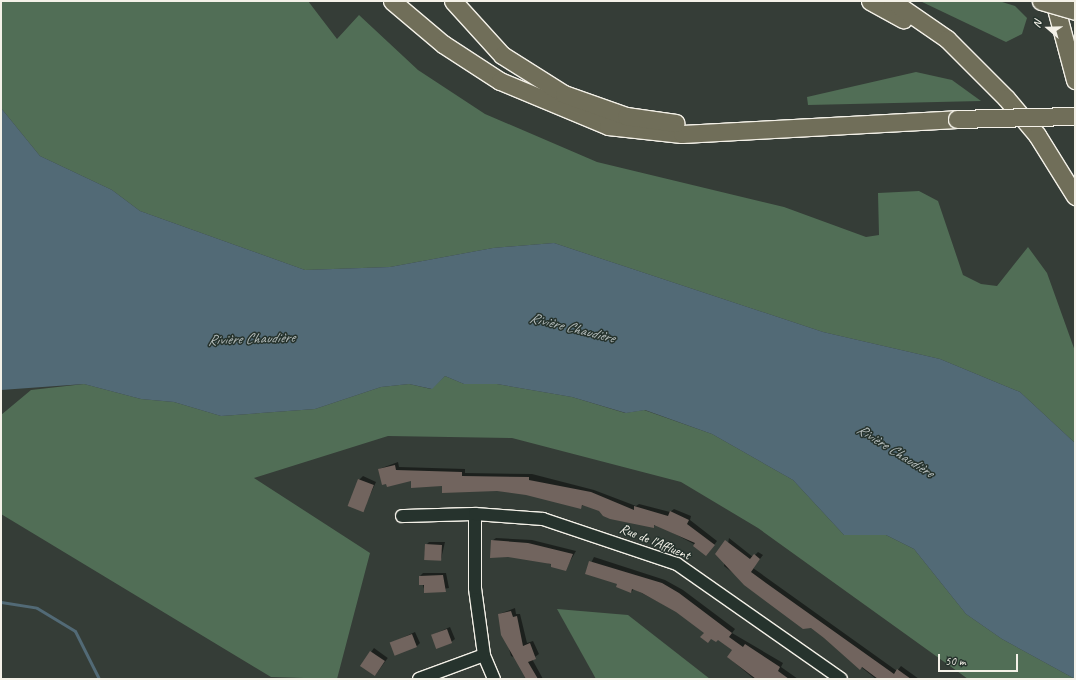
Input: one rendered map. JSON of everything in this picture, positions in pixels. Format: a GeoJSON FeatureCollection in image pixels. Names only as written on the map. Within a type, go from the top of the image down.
{"type":"FeatureCollection","features":[{"type":"Feature","properties":{"kind":"highway"},"geometry":{"type":"LineString","coordinates":[[392,1],[443,44],[500,80],[608,126],[682,134],[957,119],[1075,116]]}},
{"type":"Feature","properties":{"kind":"highway"},"geometry":{"type":"LineString","coordinates":[[453,1],[479,34],[533,77],[564,94],[626,116],[676,123],[914,121]]}},
{"type":"Feature","properties":{"kind":"highway"},"geometry":{"type":"LineString","coordinates":[[870,1],[937,39],[979,70]]}},
{"type":"Feature","properties":{"kind":"highway"},"geometry":{"type":"LineString","coordinates":[[892,1],[947,39],[979,70],[1037,135],[1075,196]]}},
{"type":"Feature","properties":{"kind":"highway"},"geometry":{"type":"LineString","coordinates":[[1041,1],[1075,11]]}},
{"type":"Feature","properties":{"kind":"highway"},"geometry":{"type":"LineString","coordinates":[[1054,1],[1075,80]]}},
{"type":"Feature","properties":{"kind":"street","name":"Rue de l'Affluent"},"geometry":{"type":"LineString","coordinates":[[402,516],[475,514],[543,518],[677,564],[841,679]]}},
{"type":"Feature","properties":{"kind":"street"},"geometry":{"type":"LineString","coordinates":[[475,514],[475,588],[484,655],[494,679]]}},
{"type":"Feature","properties":{"kind":"street"},"geometry":{"type":"LineString","coordinates":[[419,679],[484,655]]}},
{"type":"Feature","properties":{"kind":"green space"},"geometry":{"type":"Polygon","coordinates":[[[1,1],[308,1],[337,39],[359,15],[418,70],[485,114],[597,162],[784,207],[866,237],[879,235],[878,193],[919,191],[938,201],[963,275],[981,284],[997,286],[1028,247],[1047,273],[1075,351],[1075,443],[1020,392],[940,359],[823,332],[554,243],[493,248],[390,267],[305,270],[140,211],[112,190],[40,156],[1,108],[1,1]]]}},
{"type":"Feature","properties":{"kind":"green space"},"geometry":{"type":"Polygon","coordinates":[[[920,1],[999,1],[1015,6],[1027,18],[1022,34],[1006,42],[920,1]]]}},
{"type":"Feature","properties":{"kind":"green space"},"geometry":{"type":"Polygon","coordinates":[[[916,72],[952,80],[981,101],[808,105],[807,97],[916,72]]]}},
{"type":"Feature","properties":{"kind":"green space"},"geometry":{"type":"Polygon","coordinates":[[[445,376],[464,384],[497,384],[572,397],[625,413],[644,410],[712,434],[793,480],[844,535],[886,535],[914,549],[966,614],[1002,639],[1075,679],[968,679],[758,528],[681,482],[512,438],[388,436],[254,478],[370,553],[337,679],[271,677],[1,514],[1,415],[31,390],[84,384],[141,399],[174,402],[221,416],[315,409],[381,387],[409,384],[431,389],[445,376]]]}},
{"type":"Feature","properties":{"kind":"green space"},"geometry":{"type":"Polygon","coordinates":[[[557,609],[628,615],[710,679],[596,679],[557,609]]]}},
{"type":"Feature","properties":{"kind":"water","name":"Rivière Chaudière"},"geometry":{"type":"Polygon","coordinates":[[[1,108],[40,156],[112,190],[140,211],[305,270],[390,267],[493,248],[554,243],[823,332],[940,359],[1020,392],[1075,443],[1075,679],[1002,639],[966,614],[914,549],[886,535],[844,535],[793,480],[712,434],[645,410],[626,413],[572,397],[497,384],[464,384],[445,376],[432,389],[409,384],[381,387],[315,409],[221,416],[174,402],[141,399],[84,384],[1,390],[1,108]]]}},
{"type":"Feature","properties":{"kind":"building"},"geometry":{"type":"Polygon","coordinates":[[[395,465],[396,470],[462,472],[462,476],[529,477],[529,480],[591,492],[634,510],[634,506],[668,516],[670,511],[689,520],[687,524],[715,545],[706,556],[693,546],[695,543],[654,525],[654,528],[610,519],[603,516],[599,511],[582,505],[581,509],[526,495],[497,491],[442,493],[442,486],[411,488],[411,481],[387,487],[386,484],[382,485],[378,469],[395,465]]]}},
{"type":"Feature","properties":{"kind":"building"},"geometry":{"type":"Polygon","coordinates":[[[358,479],[374,485],[363,512],[348,506],[358,479]]]}},
{"type":"Feature","properties":{"kind":"building"},"geometry":{"type":"Polygon","coordinates":[[[491,540],[528,543],[573,554],[566,571],[551,567],[551,564],[508,557],[490,558],[491,540]]]}},
{"type":"Feature","properties":{"kind":"building"},"geometry":{"type":"Polygon","coordinates":[[[725,540],[750,559],[754,554],[760,559],[751,572],[894,674],[897,669],[911,679],[878,679],[862,667],[860,670],[811,628],[803,629],[744,585],[715,554],[725,540]]]}},
{"type":"Feature","properties":{"kind":"building"},"geometry":{"type":"Polygon","coordinates":[[[425,544],[442,545],[441,561],[424,560],[425,544]]]}},
{"type":"Feature","properties":{"kind":"building"},"geometry":{"type":"Polygon","coordinates":[[[589,561],[662,583],[679,593],[732,633],[729,637],[743,647],[745,644],[780,667],[778,671],[789,679],[756,679],[727,657],[732,650],[718,640],[716,642],[711,639],[708,643],[700,637],[704,633],[676,612],[642,593],[632,589],[631,593],[616,587],[617,584],[585,574],[589,561]]]}},
{"type":"Feature","properties":{"kind":"building"},"geometry":{"type":"Polygon","coordinates":[[[443,575],[446,592],[424,593],[424,585],[419,585],[419,576],[443,575]]]}},
{"type":"Feature","properties":{"kind":"building"},"geometry":{"type":"Polygon","coordinates":[[[511,611],[513,617],[517,616],[523,646],[530,643],[536,659],[528,662],[538,679],[526,679],[501,635],[498,614],[511,611]]]}},
{"type":"Feature","properties":{"kind":"building"},"geometry":{"type":"Polygon","coordinates":[[[447,629],[452,643],[436,649],[431,635],[447,629]]]}},
{"type":"Feature","properties":{"kind":"building"},"geometry":{"type":"Polygon","coordinates":[[[412,634],[417,647],[395,656],[390,643],[412,634]]]}},
{"type":"Feature","properties":{"kind":"building"},"geometry":{"type":"Polygon","coordinates":[[[370,651],[385,661],[375,676],[360,666],[370,651]]]}},
{"type":"Feature","properties":{"kind":"waterway"},"geometry":{"type":"LineString","coordinates":[[1,602],[37,608],[75,631],[99,679]]}}]}
